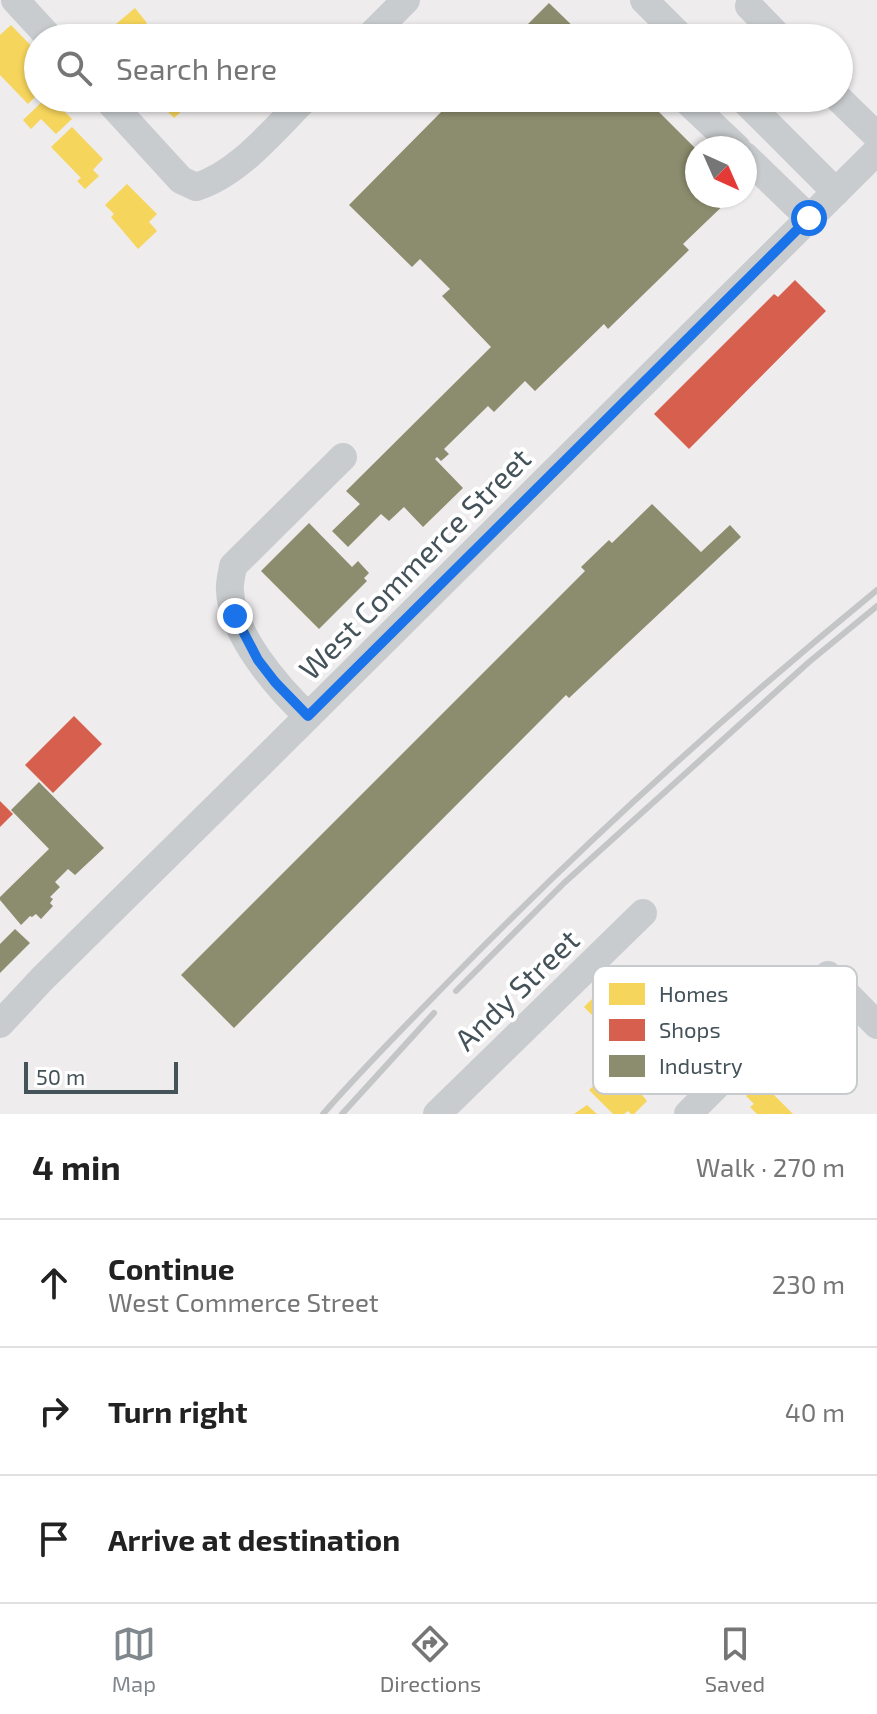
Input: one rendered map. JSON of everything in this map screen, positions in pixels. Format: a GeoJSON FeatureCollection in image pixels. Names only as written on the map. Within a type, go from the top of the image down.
{"type":"FeatureCollection","features":[{"type":"Feature","properties":{"kind":"street"},"geometry":{"type":"LineString","coordinates":[[15,0],[37,24]]}},
{"type":"Feature","properties":{"kind":"street"},"geometry":{"type":"LineString","coordinates":[[644,0],[668,24]]}},
{"type":"Feature","properties":{"kind":"street"},"geometry":{"type":"LineString","coordinates":[[378,24],[392,5]]}},
{"type":"Feature","properties":{"kind":"street"},"geometry":{"type":"LineString","coordinates":[[749,6],[766,24]]}},
{"type":"Feature","properties":{"kind":"street"},"geometry":{"type":"LineString","coordinates":[[119,112],[181,180],[196,187],[232,170],[292,112]]}},
{"type":"Feature","properties":{"kind":"street"},"geometry":{"type":"LineString","coordinates":[[699,112],[724,136]]}},
{"type":"Feature","properties":{"kind":"street"},"geometry":{"type":"LineString","coordinates":[[756,112],[836,192]]}},
{"type":"Feature","properties":{"kind":"street"},"geometry":{"type":"LineString","coordinates":[[852,112],[877,136]]}},
{"type":"Feature","properties":{"kind":"street","name":"West Commerce Street"},"geometry":{"type":"LineString","coordinates":[[0,1024],[877,151]]}},
{"type":"Feature","properties":{"kind":"street"},"geometry":{"type":"LineString","coordinates":[[757,168],[809,218]]}},
{"type":"Feature","properties":{"kind":"street"},"geometry":{"type":"LineString","coordinates":[[308,716],[258,660],[235,616],[229,590],[233,566],[343,457]]}},
{"type":"Feature","properties":{"kind":"street","name":"Andy Street"},"geometry":{"type":"LineString","coordinates":[[437,1114],[643,913]]}},
{"type":"Feature","properties":{"kind":"street"},"geometry":{"type":"LineString","coordinates":[[857,1005],[877,1025]]}},
{"type":"Feature","properties":{"kind":"street"},"geometry":{"type":"LineString","coordinates":[[688,1114],[708,1094]]}},
{"type":"Feature","properties":{"kind":"building: Homes"},"geometry":{"type":"Polygon","coordinates":[[[135,8],[147,23],[146,24],[116,24],[135,8]]]}},
{"type":"Feature","properties":{"kind":"building: Homes"},"geometry":{"type":"Polygon","coordinates":[[[11,25],[24,38],[24,100],[0,75],[0,35],[11,25]]]}},
{"type":"Feature","properties":{"kind":"building: Homes"},"geometry":{"type":"Polygon","coordinates":[[[31,112],[65,112],[72,119],[56,134],[41,119],[31,129],[23,120],[31,112]]]}},
{"type":"Feature","properties":{"kind":"building: Homes"},"geometry":{"type":"Polygon","coordinates":[[[72,127],[103,159],[93,170],[99,176],[85,189],[77,181],[81,178],[51,147],[72,127]]]}},
{"type":"Feature","properties":{"kind":"building: Homes"},"geometry":{"type":"Polygon","coordinates":[[[127,184],[157,214],[149,222],[157,231],[138,249],[111,217],[114,214],[105,205],[127,184]]]}},
{"type":"Feature","properties":{"kind":"building: Homes"},"geometry":{"type":"Polygon","coordinates":[[[593,998],[593,1016],[584,1007],[593,998]]]}},
{"type":"Feature","properties":{"kind":"building: Homes"},"geometry":{"type":"Polygon","coordinates":[[[593,1094],[644,1094],[647,1101],[634,1114],[628,1111],[613,1114],[593,1094]]]}},
{"type":"Feature","properties":{"kind":"building: Homes"},"geometry":{"type":"Polygon","coordinates":[[[773,1094],[793,1114],[757,1114],[750,1107],[754,1104],[746,1096],[773,1094]]]}},
{"type":"Feature","properties":{"kind":"building: Homes"},"geometry":{"type":"Polygon","coordinates":[[[587,1105],[597,1114],[574,1114],[587,1105]]]}},
{"type":"Feature","properties":{"kind":"building: Shops"},"geometry":{"type":"Polygon","coordinates":[[[795,280],[826,311],[689,449],[654,414],[774,294],[778,297],[795,280]]]}},
{"type":"Feature","properties":{"kind":"building: Shops"},"geometry":{"type":"Polygon","coordinates":[[[74,716],[102,744],[53,793],[25,765],[74,716]]]}},
{"type":"Feature","properties":{"kind":"building: Shops"},"geometry":{"type":"Polygon","coordinates":[[[0,801],[13,814],[0,827],[0,801]]]}},
{"type":"Feature","properties":{"kind":"building: Industry"},"geometry":{"type":"Polygon","coordinates":[[[549,3],[571,24],[528,24],[549,3]]]}},
{"type":"Feature","properties":{"kind":"building: Industry"},"geometry":{"type":"Polygon","coordinates":[[[441,112],[659,112],[685,138],[685,208],[720,208],[683,244],[689,250],[608,329],[604,324],[535,391],[525,381],[494,412],[488,406],[444,449],[449,454],[441,461],[437,457],[435,459],[463,488],[423,527],[404,507],[389,521],[381,514],[348,547],[332,531],[360,504],[346,491],[491,347],[442,296],[450,289],[420,259],[412,267],[349,205],[441,112]]]}},
{"type":"Feature","properties":{"kind":"building: Industry"},"geometry":{"type":"Polygon","coordinates":[[[652,504],[701,552],[730,525],[741,537],[569,698],[566,695],[234,1028],[181,975],[585,571],[581,567],[609,540],[612,543],[652,504]]]}},
{"type":"Feature","properties":{"kind":"building: Industry"},"geometry":{"type":"Polygon","coordinates":[[[309,523],[352,567],[358,561],[369,573],[364,578],[367,581],[319,629],[261,571],[309,523]]]}},
{"type":"Feature","properties":{"kind":"building: Industry"},"geometry":{"type":"Polygon","coordinates":[[[39,782],[104,848],[75,875],[68,869],[55,882],[60,887],[50,897],[53,906],[41,919],[36,914],[21,925],[0,897],[49,849],[11,810],[39,782]]]}},
{"type":"Feature","properties":{"kind":"building: Industry"},"geometry":{"type":"Polygon","coordinates":[[[15,929],[30,943],[0,973],[0,944],[15,929]]]}},
{"type":"Feature","properties":{"kind":"railway"},"geometry":{"type":"LineString","coordinates":[[323,1114],[452,978],[606,827],[712,730],[877,590]]}},
{"type":"Feature","properties":{"kind":"railway"},"geometry":{"type":"LineString","coordinates":[[456,991],[564,883],[809,662],[877,606]]}},
{"type":"Feature","properties":{"kind":"railway"},"geometry":{"type":"LineString","coordinates":[[342,1114],[434,1013]]}},
{"type":"Feature","properties":{"kind":"route"},"geometry":{"type":"LineString","coordinates":[[235,616],[258,660],[308,716],[809,218]]}}]}
